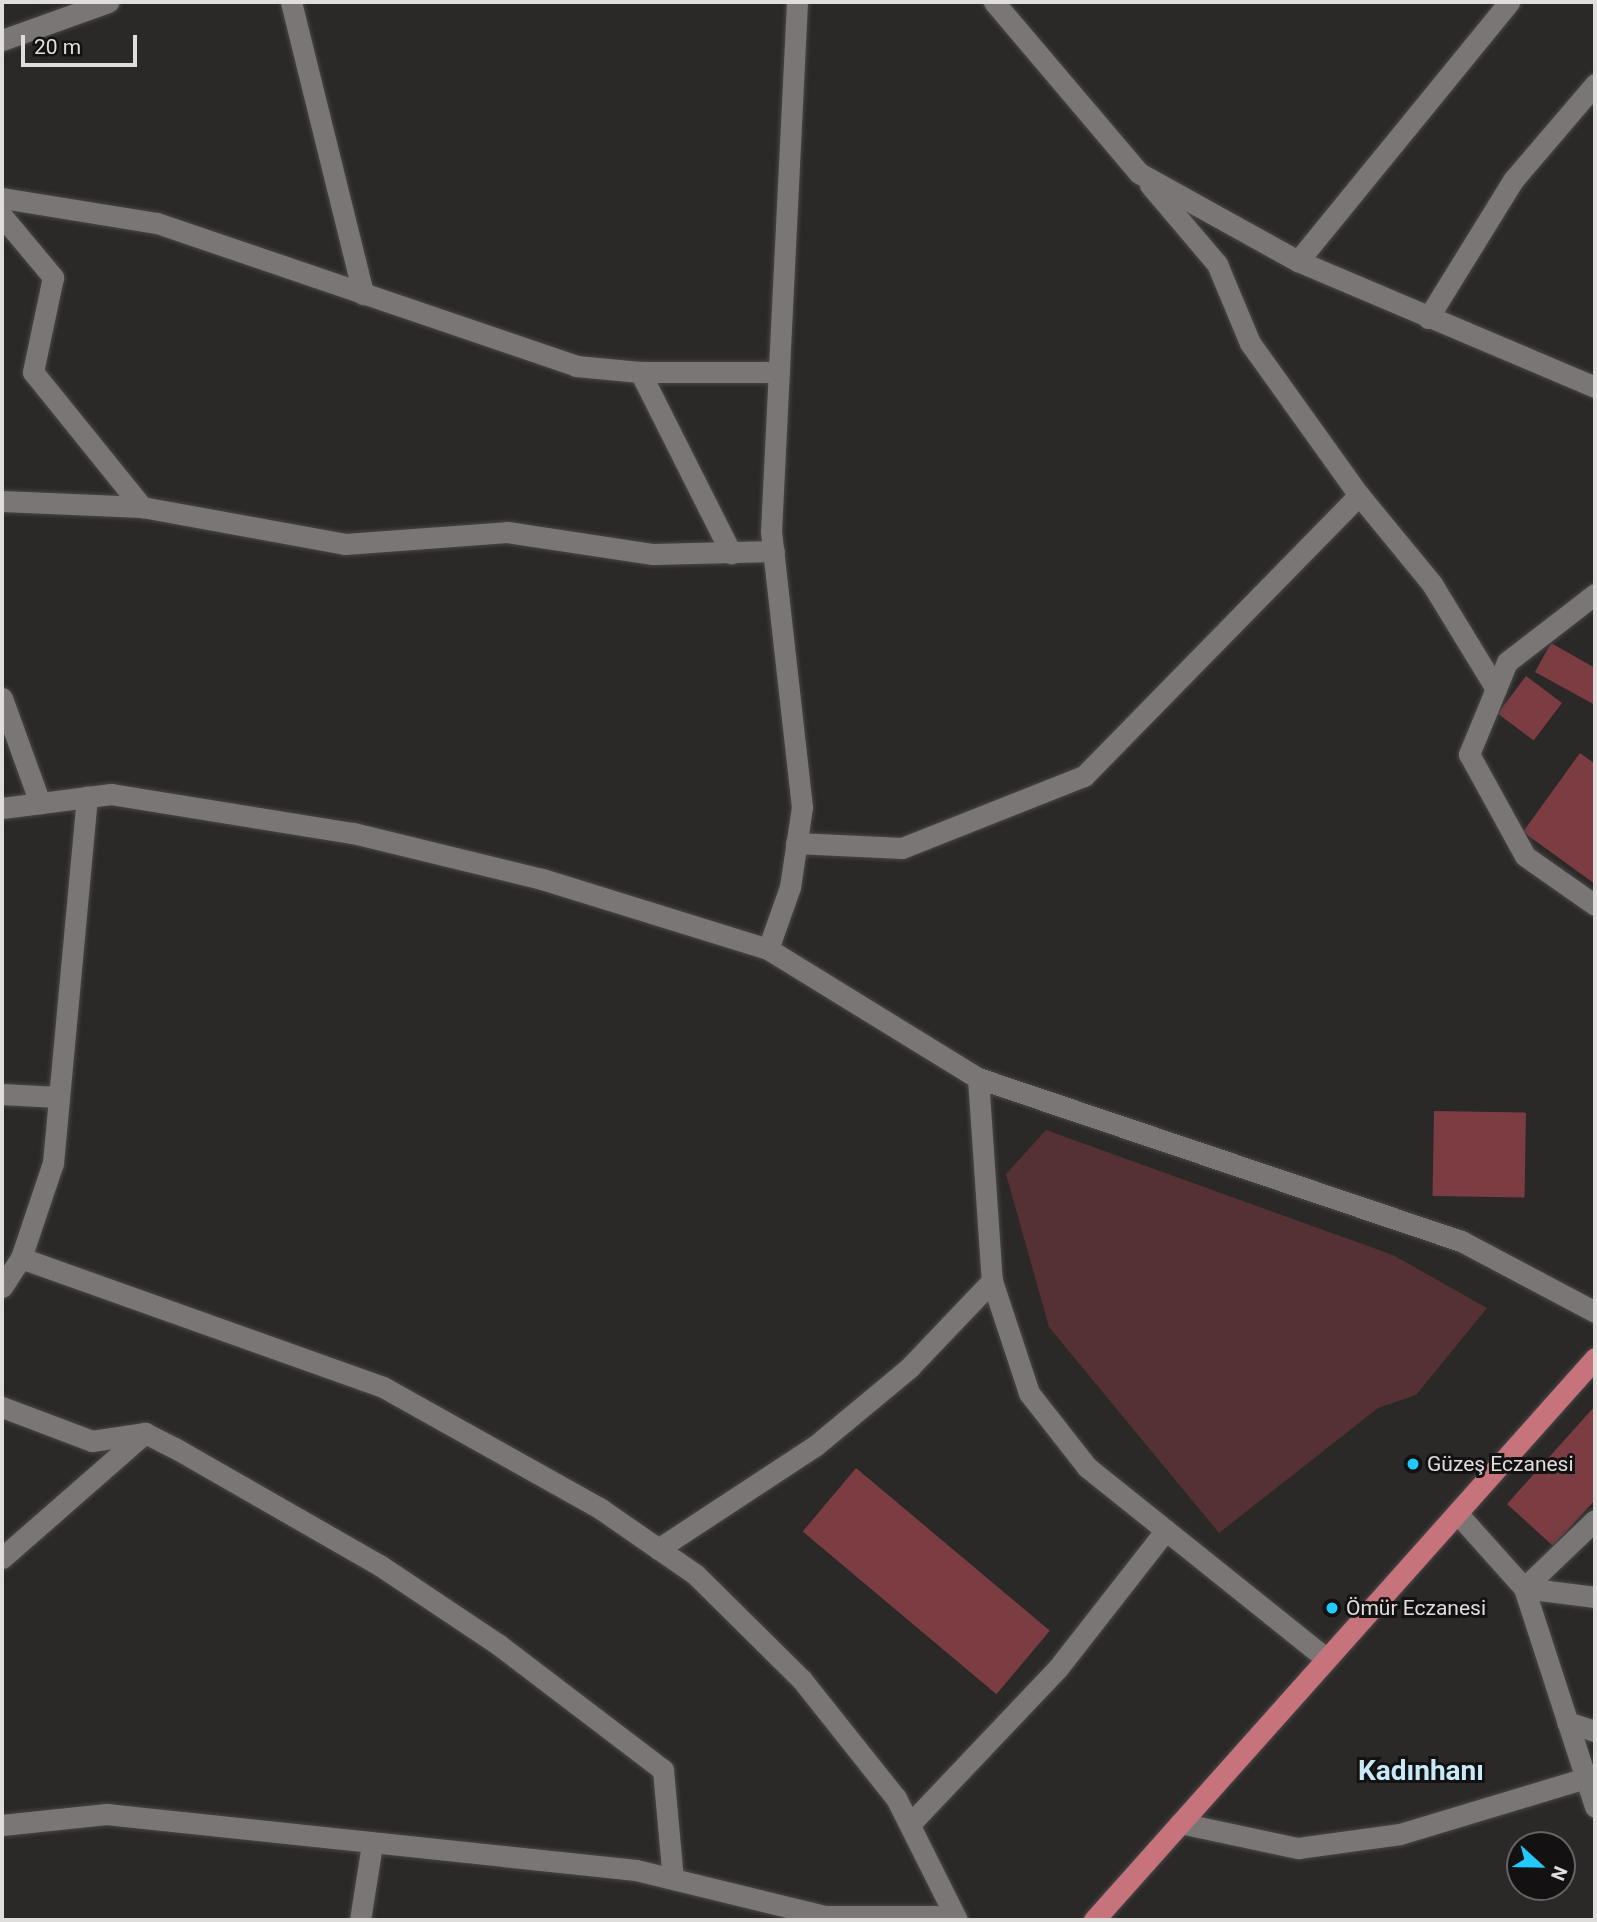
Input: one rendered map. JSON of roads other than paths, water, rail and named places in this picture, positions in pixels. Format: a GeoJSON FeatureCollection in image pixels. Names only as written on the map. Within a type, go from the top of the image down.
{"type":"FeatureCollection","features":[{"type":"Feature","properties":{"kind":"main road"},"geometry":{"type":"LineString","coordinates":[[1094,1920],[1595,1358]]}},
{"type":"Feature","properties":{"kind":"street"},"geometry":{"type":"LineString","coordinates":[[2,40],[108,2]]}},
{"type":"Feature","properties":{"kind":"street"},"geometry":{"type":"LineString","coordinates":[[291,2],[363,294]]}},
{"type":"Feature","properties":{"kind":"street"},"geometry":{"type":"LineString","coordinates":[[768,949],[790,887],[803,807],[774,551],[779,372],[797,2]]}},
{"type":"Feature","properties":{"kind":"street"},"geometry":{"type":"LineString","coordinates":[[994,2],[1217,264],[1250,343],[1359,495],[1432,583],[1496,689]]}},
{"type":"Feature","properties":{"kind":"street"},"geometry":{"type":"LineString","coordinates":[[1298,261],[1509,2]]}},
{"type":"Feature","properties":{"kind":"street"},"geometry":{"type":"LineString","coordinates":[[1428,317],[1514,179],[1595,84]]}},
{"type":"Feature","properties":{"kind":"street"},"geometry":{"type":"LineString","coordinates":[[1139,173],[1298,261],[1595,387]]}},
{"type":"Feature","properties":{"kind":"street"},"geometry":{"type":"LineString","coordinates":[[2,198],[157,223],[576,366],[640,372],[779,372]]}},
{"type":"Feature","properties":{"kind":"street"},"geometry":{"type":"LineString","coordinates":[[2,216],[53,277],[33,372],[142,507]]}},
{"type":"Feature","properties":{"kind":"street"},"geometry":{"type":"LineString","coordinates":[[640,372],[731,553]]}},
{"type":"Feature","properties":{"kind":"street"},"geometry":{"type":"LineString","coordinates":[[796,843],[902,848],[1084,776],[1359,495]]}},
{"type":"Feature","properties":{"kind":"street"},"geometry":{"type":"LineString","coordinates":[[2,501],[142,507],[345,544],[507,532],[653,554],[774,551]]}},
{"type":"Feature","properties":{"kind":"street"},"geometry":{"type":"LineString","coordinates":[[1595,594],[1507,662],[1469,754],[1525,856],[1595,905]]}},
{"type":"Feature","properties":{"kind":"street"},"geometry":{"type":"LineString","coordinates":[[2,698],[40,803]]}},
{"type":"Feature","properties":{"kind":"street"},"geometry":{"type":"LineString","coordinates":[[2,808],[111,794],[353,833],[542,879],[768,949],[978,1078],[1461,1241],[1595,1312]]}},
{"type":"Feature","properties":{"kind":"street"},"geometry":{"type":"LineString","coordinates":[[2,1287],[21,1258],[53,1163],[57,1097],[87,797]]}},
{"type":"Feature","properties":{"kind":"street"},"geometry":{"type":"LineString","coordinates":[[978,1078],[992,1281],[1030,1393],[1087,1467],[1327,1659]]}},
{"type":"Feature","properties":{"kind":"street"},"geometry":{"type":"LineString","coordinates":[[2,1094],[57,1097]]}},
{"type":"Feature","properties":{"kind":"street"},"geometry":{"type":"LineString","coordinates":[[21,1258],[383,1387],[601,1509],[695,1574],[802,1680],[896,1798],[957,1920]]}},
{"type":"Feature","properties":{"kind":"street"},"geometry":{"type":"LineString","coordinates":[[658,1549],[815,1446],[910,1367],[992,1281]]}},
{"type":"Feature","properties":{"kind":"street"},"geometry":{"type":"LineString","coordinates":[[2,1407],[92,1441],[145,1433],[381,1566],[499,1645],[663,1770],[673,1879]]}},
{"type":"Feature","properties":{"kind":"street"},"geometry":{"type":"LineString","coordinates":[[2,1558],[145,1433]]}},
{"type":"Feature","properties":{"kind":"street"},"geometry":{"type":"LineString","coordinates":[[1457,1513],[1524,1588],[1595,1807]]}},
{"type":"Feature","properties":{"kind":"street"},"geometry":{"type":"LineString","coordinates":[[1524,1588],[1595,1520]]}},
{"type":"Feature","properties":{"kind":"street"},"geometry":{"type":"LineString","coordinates":[[910,1824],[1058,1668],[1166,1530]]}},
{"type":"Feature","properties":{"kind":"street"},"geometry":{"type":"LineString","coordinates":[[1524,1588],[1595,1597]]}},
{"type":"Feature","properties":{"kind":"street"},"geometry":{"type":"LineString","coordinates":[[1567,1722],[1595,1731]]}},
{"type":"Feature","properties":{"kind":"street"},"geometry":{"type":"LineString","coordinates":[[1180,1823],[1298,1848],[1400,1834],[1585,1778]]}},
{"type":"Feature","properties":{"kind":"street"},"geometry":{"type":"LineString","coordinates":[[2,1825],[107,1814],[636,1870],[819,1918],[935,1916],[948,1920]]}},
{"type":"Feature","properties":{"kind":"street"},"geometry":{"type":"LineString","coordinates":[[360,1920],[372,1844]]}},
{"type":"Feature","properties":{"kind":"place","name":"Güzeş Eczanesi"},"geometry":{"type":"Point","coordinates":[1413,1464]}},
{"type":"Feature","properties":{"kind":"place","name":"Ömür Eczanesi"},"geometry":{"type":"Point","coordinates":[1332,1608]}},
{"type":"Feature","properties":{"kind":"district","name":"Kadınhanı"},"geometry":{"type":"Point","coordinates":[1421,1771]}}]}
